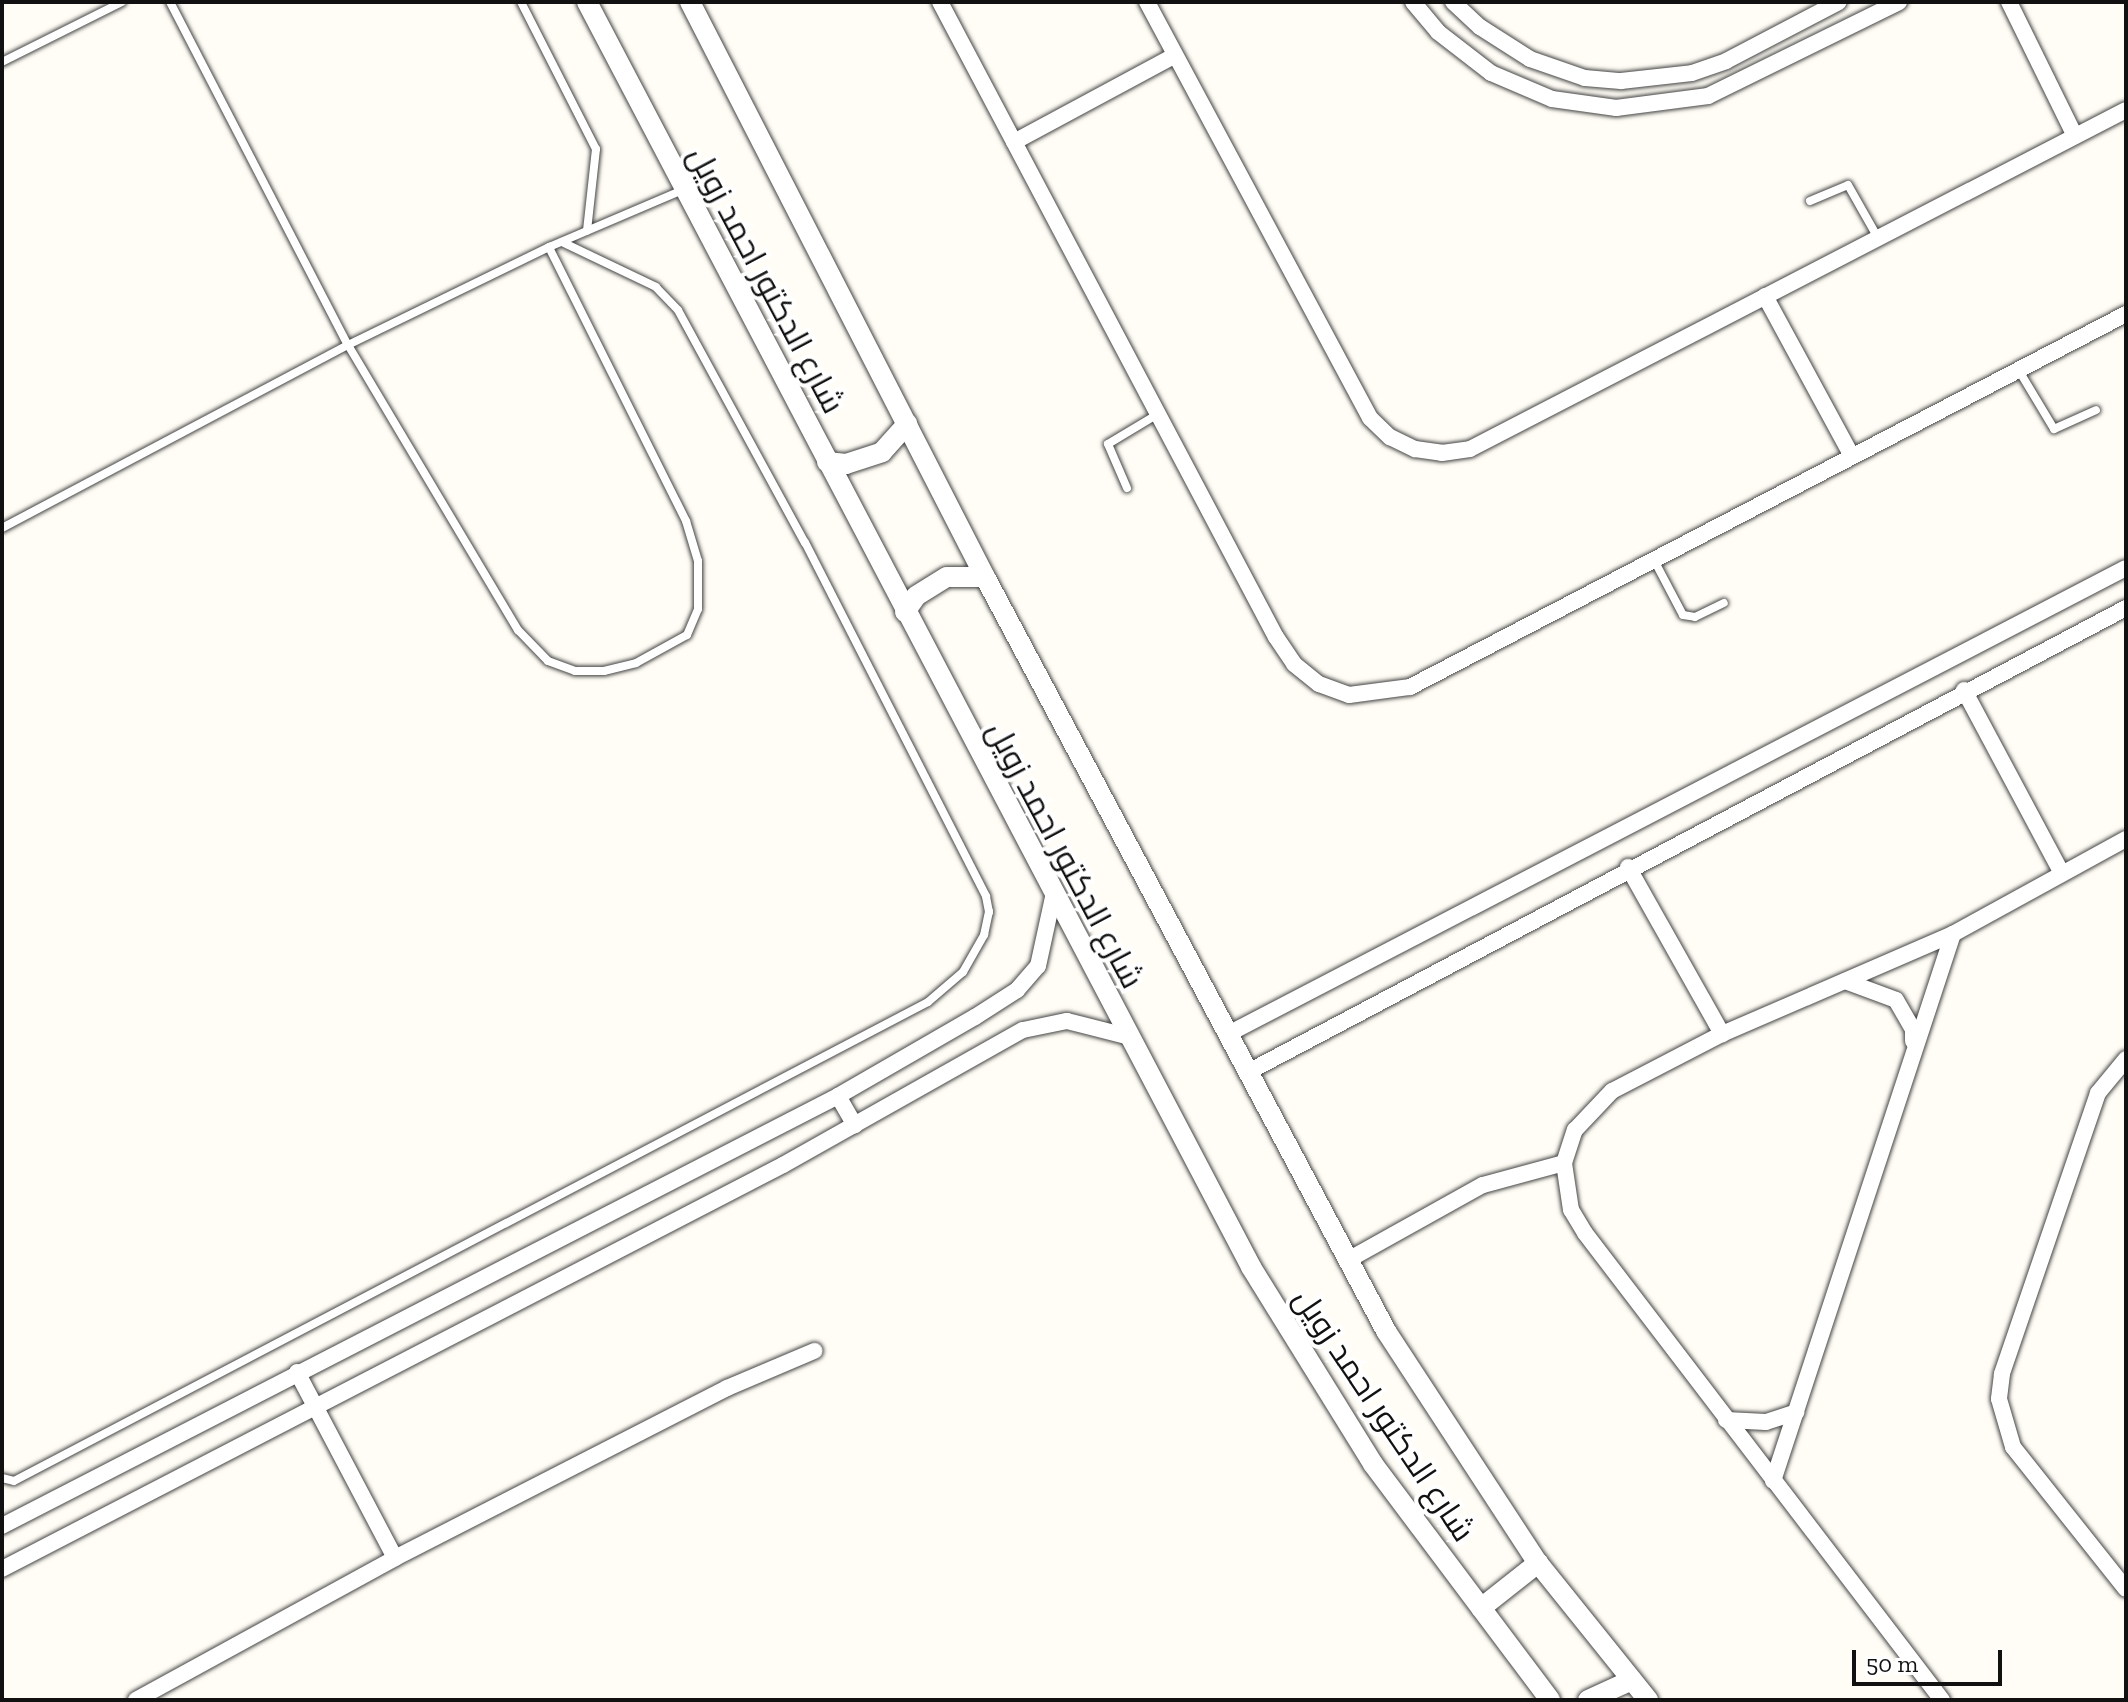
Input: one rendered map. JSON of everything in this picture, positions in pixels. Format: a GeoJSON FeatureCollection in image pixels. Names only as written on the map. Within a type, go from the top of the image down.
{"type":"FeatureCollection","features":[{"type":"Feature","properties":{"kind":"street","name":"شارع الدكتور احمد زويل"},"geometry":{"type":"LineString","coordinates":[[587,2],[1053,897],[1251,1267],[1337,1410],[1550,1700]]}},
{"type":"Feature","properties":{"kind":"street","name":"شارع الدكتور احمد زويل"},"geometry":{"type":"LineString","coordinates":[[690,2],[985,577],[1348,1260],[1447,1430],[1538,1563],[1648,1700]]}},
{"type":"Feature","properties":{"kind":"street"},"geometry":{"type":"LineString","coordinates":[[940,2],[1294,664],[1319,684],[1349,695],[1410,687],[2126,314]]}},
{"type":"Feature","properties":{"kind":"street"},"geometry":{"type":"LineString","coordinates":[[1147,2],[1370,418],[1390,437],[1415,449],[1442,453],[1470,449],[2126,110]]}},
{"type":"Feature","properties":{"kind":"street"},"geometry":{"type":"LineString","coordinates":[[1413,2],[1438,32],[1491,73],[1552,99],[1616,108],[1678,104],[1737,85],[1899,2]]}},
{"type":"Feature","properties":{"kind":"street"},"geometry":{"type":"LineString","coordinates":[[1453,2],[1480,27],[1530,59],[1585,78],[1621,81],[1680,75],[1726,61],[1839,2]]}},
{"type":"Feature","properties":{"kind":"street"},"geometry":{"type":"LineString","coordinates":[[2009,2],[2075,136]]}},
{"type":"Feature","properties":{"kind":"street"},"geometry":{"type":"LineString","coordinates":[[1014,142],[1174,56]]}},
{"type":"Feature","properties":{"kind":"street"},"geometry":{"type":"LineString","coordinates":[[1765,296],[1852,456]]}},
{"type":"Feature","properties":{"kind":"street"},"geometry":{"type":"LineString","coordinates":[[827,462],[865,460],[882,452],[907,424]]}},
{"type":"Feature","properties":{"kind":"street"},"geometry":{"type":"LineString","coordinates":[[1230,1033],[2126,568]]}},
{"type":"Feature","properties":{"kind":"street"},"geometry":{"type":"LineString","coordinates":[[905,612],[916,596],[939,581],[985,577]]}},
{"type":"Feature","properties":{"kind":"street"},"geometry":{"type":"LineString","coordinates":[[1250,1071],[1628,867],[2126,608]]}},
{"type":"Feature","properties":{"kind":"street"},"geometry":{"type":"LineString","coordinates":[[1964,690],[2061,872]]}},
{"type":"Feature","properties":{"kind":"street"},"geometry":{"type":"LineString","coordinates":[[1942,1700],[1585,1233],[1571,1210],[1564,1163],[1575,1130],[1591,1108],[1612,1091],[1722,1034],[1953,934],[2126,839]]}},
{"type":"Feature","properties":{"kind":"street"},"geometry":{"type":"LineString","coordinates":[[1628,867],[1722,1034]]}},
{"type":"Feature","properties":{"kind":"street"},"geometry":{"type":"LineString","coordinates":[[2,1526],[838,1096],[1017,990],[1038,966],[1053,897]]}},
{"type":"Feature","properties":{"kind":"street"},"geometry":{"type":"LineString","coordinates":[[1773,1481],[1913,1043],[1953,934]]}},
{"type":"Feature","properties":{"kind":"street"},"geometry":{"type":"LineString","coordinates":[[1843,981],[1896,1000],[1913,1029],[1913,1043]]}},
{"type":"Feature","properties":{"kind":"street"},"geometry":{"type":"LineString","coordinates":[[3,1565],[314,1408],[855,1126],[1044,1022],[1088,1024],[1126,1036]]}},
{"type":"Feature","properties":{"kind":"street"},"geometry":{"type":"LineString","coordinates":[[2126,1059],[2098,1093],[2002,1374],[1999,1399],[2013,1447],[2126,1589]]}},
{"type":"Feature","properties":{"kind":"street"},"geometry":{"type":"LineString","coordinates":[[838,1096],[855,1126]]}},
{"type":"Feature","properties":{"kind":"street"},"geometry":{"type":"LineString","coordinates":[[1348,1260],[1483,1185],[1564,1163]]}},
{"type":"Feature","properties":{"kind":"street"},"geometry":{"type":"LineString","coordinates":[[136,1700],[395,1558],[727,1388],[814,1351]]}},
{"type":"Feature","properties":{"kind":"street"},"geometry":{"type":"LineString","coordinates":[[297,1372],[395,1558]]}},
{"type":"Feature","properties":{"kind":"street"},"geometry":{"type":"LineString","coordinates":[[1726,1420],[1766,1422],[1796,1412]]}},
{"type":"Feature","properties":{"kind":"street"},"geometry":{"type":"LineString","coordinates":[[1481,1608],[1538,1563]]}},
{"type":"Feature","properties":{"kind":"street"},"geometry":{"type":"LineString","coordinates":[[1588,1700],[1632,1680]]}},
{"type":"Feature","properties":{"kind":"lane"},"geometry":{"type":"LineString","coordinates":[[2,62],[122,2]]}},
{"type":"Feature","properties":{"kind":"lane"},"geometry":{"type":"LineString","coordinates":[[170,2],[348,345],[518,630],[548,661],[575,671],[636,663],[687,635],[698,609],[698,561],[686,521],[549,247]]}},
{"type":"Feature","properties":{"kind":"lane"},"geometry":{"type":"LineString","coordinates":[[521,2],[596,149],[587,231]]}},
{"type":"Feature","properties":{"kind":"lane"},"geometry":{"type":"LineString","coordinates":[[1810,201],[1842,185],[1851,186],[1878,238]]}},
{"type":"Feature","properties":{"kind":"lane"},"geometry":{"type":"LineString","coordinates":[[2,528],[348,345],[549,247],[685,189]]}},
{"type":"Feature","properties":{"kind":"lane"},"geometry":{"type":"LineString","coordinates":[[2,1478],[14,1481],[928,1002],[963,972],[984,935],[989,912],[986,896],[805,543],[678,310],[656,287],[562,242]]}},
{"type":"Feature","properties":{"kind":"lane"},"geometry":{"type":"LineString","coordinates":[[2018,368],[2054,429],[2096,410]]}},
{"type":"Feature","properties":{"kind":"lane"},"geometry":{"type":"LineString","coordinates":[[1127,488],[1108,444],[1158,414]]}},
{"type":"Feature","properties":{"kind":"lane"},"geometry":{"type":"LineString","coordinates":[[1654,560],[1683,615],[1695,617],[1724,603]]}}]}
